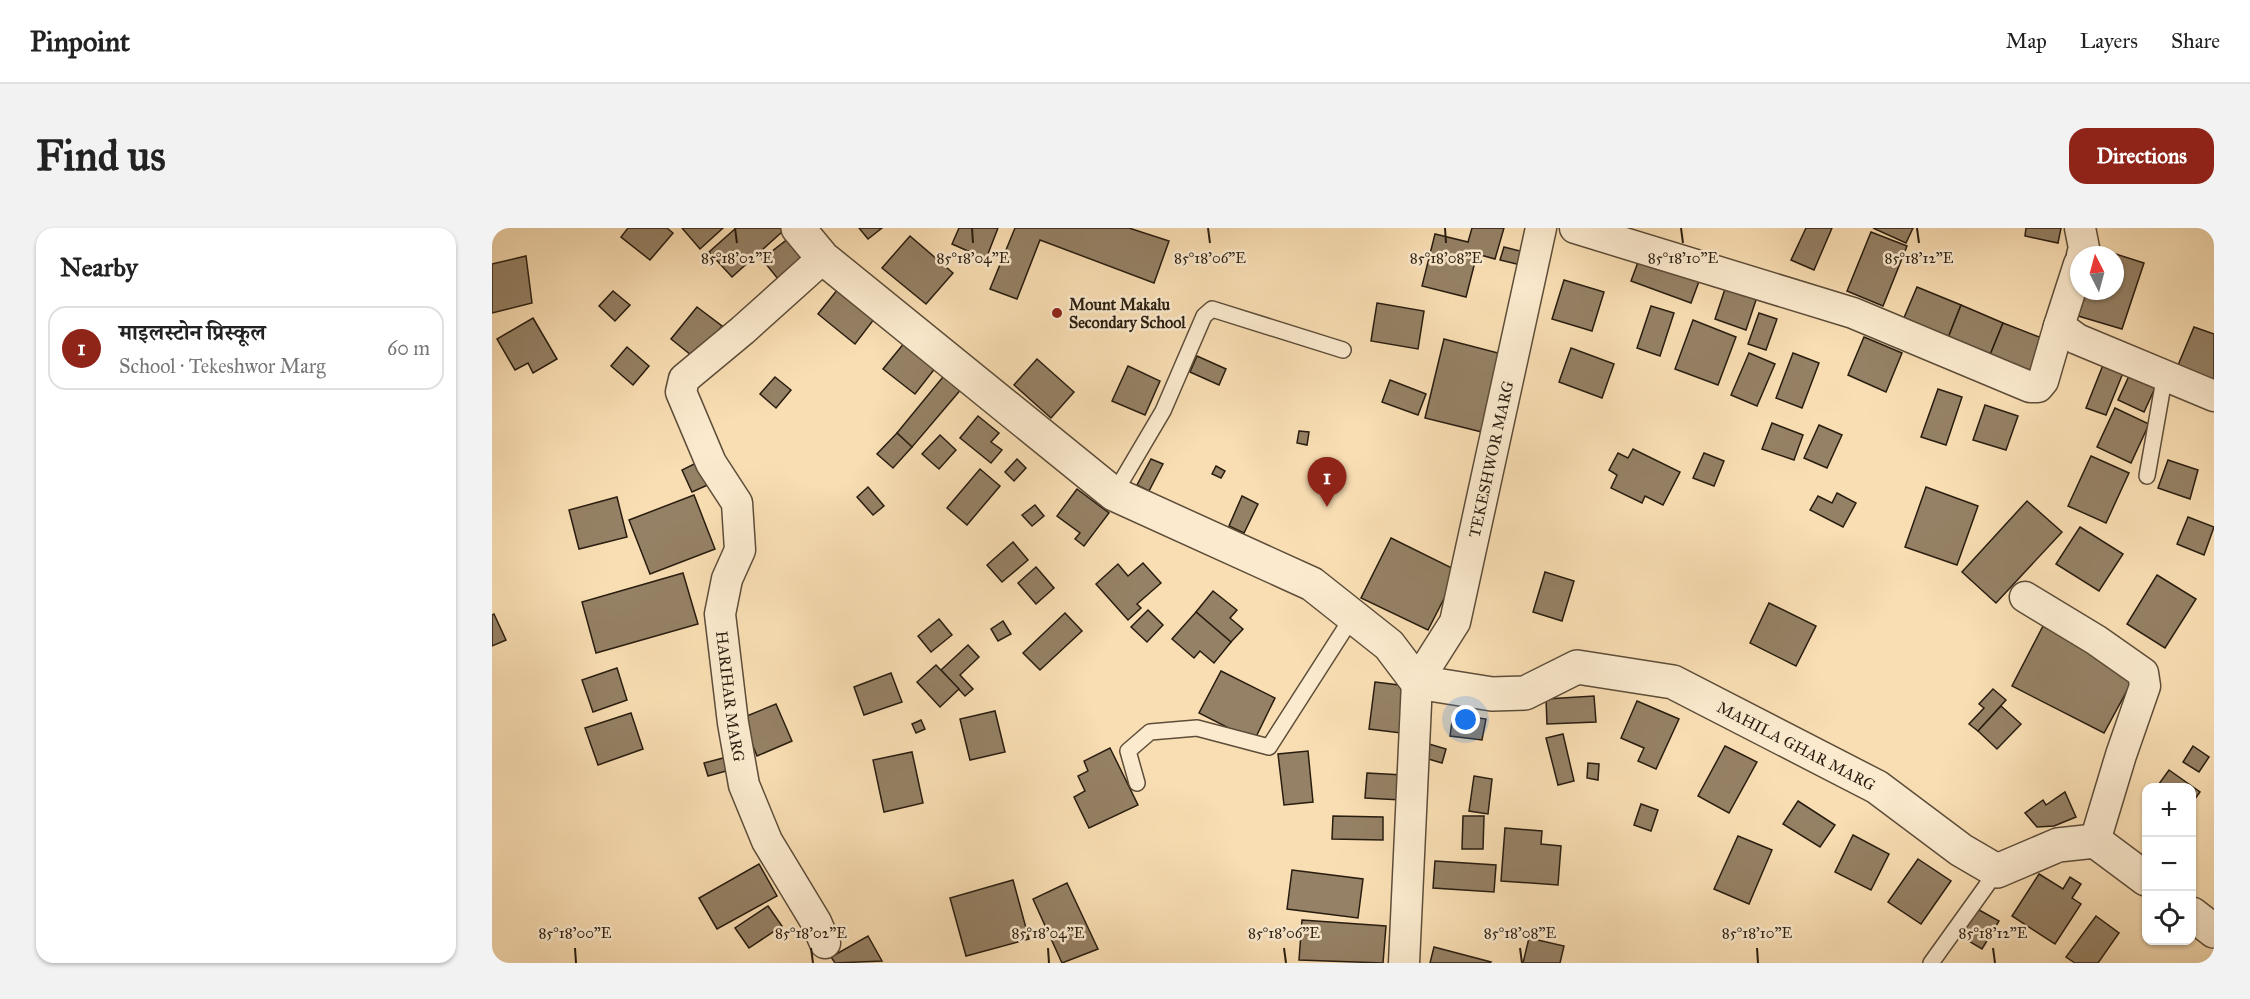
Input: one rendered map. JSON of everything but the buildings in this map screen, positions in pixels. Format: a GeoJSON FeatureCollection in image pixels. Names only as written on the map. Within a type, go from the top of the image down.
{"type":"FeatureCollection","features":[{"type":"Feature","properties":{"kind":"street"},"geometry":{"type":"LineString","coordinates":[[798,228],[823,258],[1114,494],[1312,584],[1389,645],[1417,682],[1404,963]]}},
{"type":"Feature","properties":{"kind":"street","name":"TEKESHWOR MARG"},"geometry":{"type":"LineString","coordinates":[[1417,682],[1455,622],[1541,228]]}},
{"type":"Feature","properties":{"kind":"street"},"geometry":{"type":"LineString","coordinates":[[1575,228],[1853,313],[2030,387],[2038,387],[2043,381],[2070,293]]}},
{"type":"Feature","properties":{"kind":"street"},"geometry":{"type":"LineString","coordinates":[[2080,228],[2084,246]]}},
{"type":"Feature","properties":{"kind":"street","name":"HARIHAR MARG"},"geometry":{"type":"LineString","coordinates":[[823,258],[684,379],[681,392],[711,463],[737,503],[740,550],[728,579],[720,614],[733,723],[744,785],[767,841],[825,942]]}},
{"type":"Feature","properties":{"kind":"street"},"geometry":{"type":"LineString","coordinates":[[2060,326],[2078,339],[2214,396]]}},
{"type":"Feature","properties":{"kind":"street"},"geometry":{"type":"LineString","coordinates":[[2025,597],[2096,640],[2143,673],[2145,686],[2095,841]]}},
{"type":"Feature","properties":{"kind":"street","name":"MAHILA GHAR MARG"},"geometry":{"type":"LineString","coordinates":[[1417,682],[1492,694],[1525,693],[1577,667],[1673,682],[1877,787],[1960,850],[1997,871]]}},
{"type":"Feature","properties":{"kind":"street"},"geometry":{"type":"LineString","coordinates":[[1997,871],[2058,845],[2095,841],[2142,876]]}},
{"type":"Feature","properties":{"kind":"street"},"geometry":{"type":"LineString","coordinates":[[2196,917],[2214,932]]}},
{"type":"Feature","properties":{"kind":"lane"},"geometry":{"type":"LineString","coordinates":[[1114,494],[1163,411],[1204,316],[1212,309],[1343,350]]}},
{"type":"Feature","properties":{"kind":"lane"},"geometry":{"type":"LineString","coordinates":[[2147,476],[2154,451],[2165,374]]}},
{"type":"Feature","properties":{"kind":"lane"},"geometry":{"type":"LineString","coordinates":[[1137,783],[1128,751],[1150,732],[1197,729],[1269,747],[1353,616]]}},
{"type":"Feature","properties":{"kind":"lane"},"geometry":{"type":"LineString","coordinates":[[1931,963],[1997,871]]}},
{"type":"Feature","properties":{"kind":"place","name":"Mount Makalu Secondary School"},"geometry":{"type":"Point","coordinates":[1057,313]}},
{"type":"Feature","properties":{"kind":"place","name":"माइलस्टोन प्रिस्कूल"},"geometry":{"type":"Point","coordinates":[1327,507]}}]}
